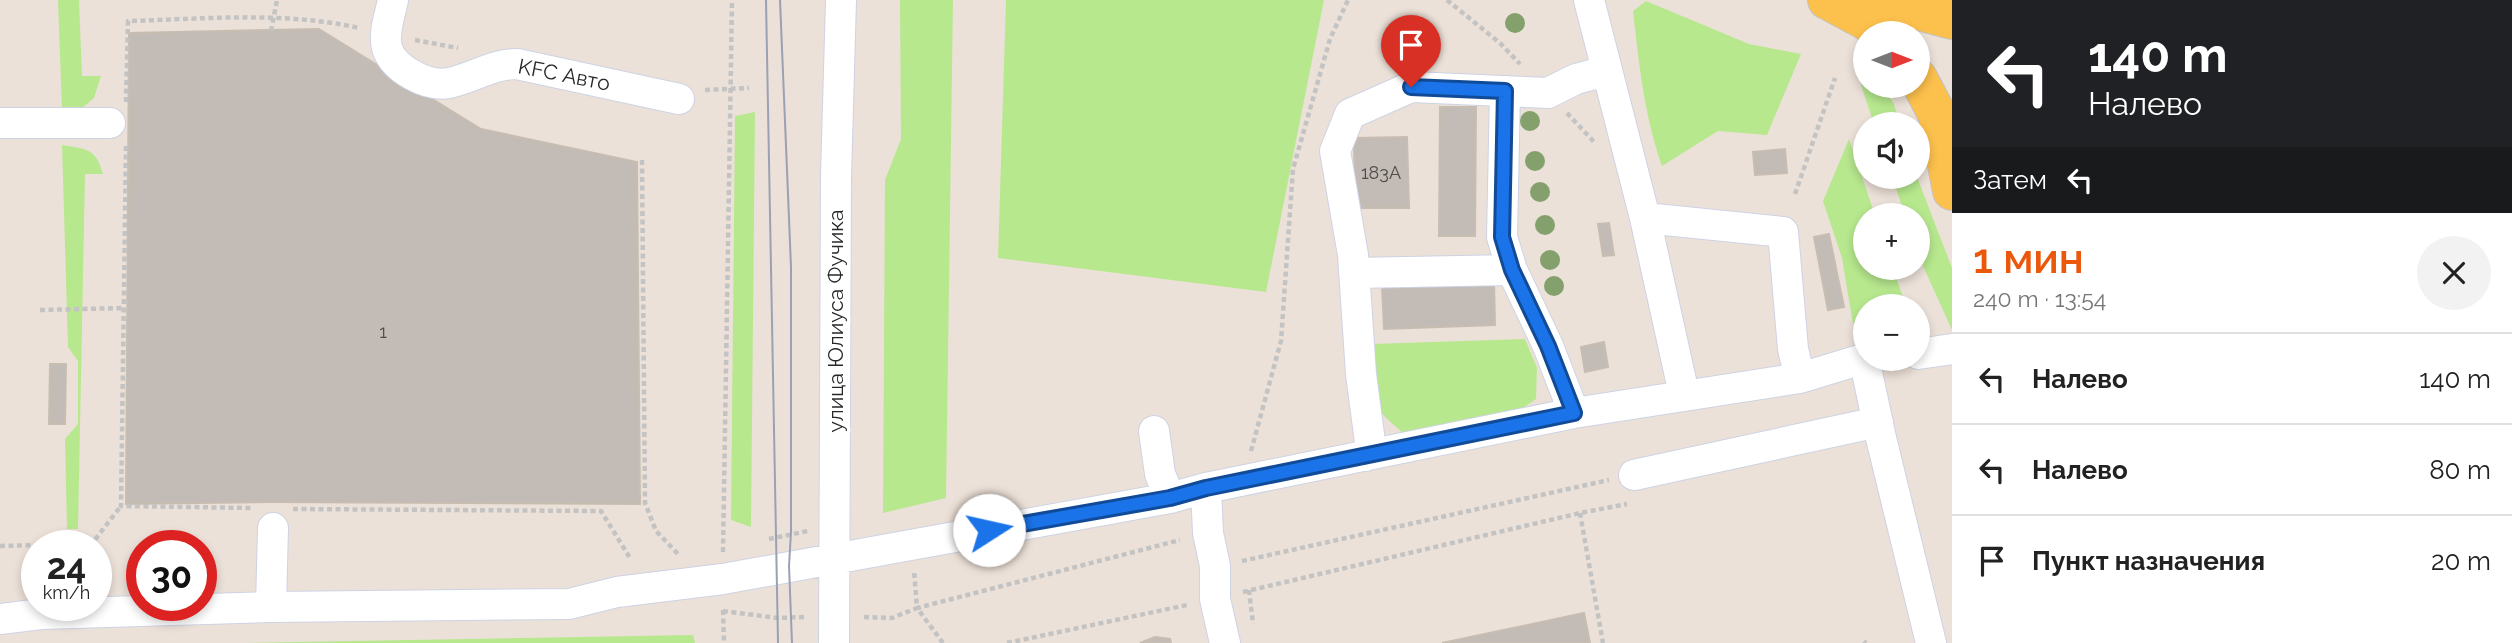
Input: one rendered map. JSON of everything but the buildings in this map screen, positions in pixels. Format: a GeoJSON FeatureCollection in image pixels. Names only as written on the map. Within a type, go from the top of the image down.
{"type":"FeatureCollection","features":[{"type":"Feature","properties":{"kind":"main road"},"geometry":{"type":"LineString","coordinates":[[1827,0],[1867,21]]}},
{"type":"Feature","properties":{"kind":"main road"},"geometry":{"type":"LineString","coordinates":[[1877,0],[1952,20]]}},
{"type":"Feature","properties":{"kind":"main road"},"geometry":{"type":"LineString","coordinates":[[1929,98],[1937,114],[1951,171]]}},
{"type":"Feature","properties":{"kind":"street"},"geometry":{"type":"LineString","coordinates":[[386,34],[393,0]]}},
{"type":"Feature","properties":{"kind":"street","name":"улица Юлиуса Фучика"},"geometry":{"type":"LineString","coordinates":[[834,643],[836,176],[841,0]]}},
{"type":"Feature","properties":{"kind":"street"},"geometry":{"type":"LineString","coordinates":[[1589,0],[1645,218],[1684,394]]}},
{"type":"Feature","properties":{"kind":"street","name":"KFC Авто"},"geometry":{"type":"LineString","coordinates":[[386,34],[387,49],[394,60],[433,83],[454,82],[494,67],[517,64],[692,95]]}},
{"type":"Feature","properties":{"kind":"street"},"geometry":{"type":"LineString","coordinates":[[1366,456],[1370,442],[1361,374],[1354,273],[1335,151],[1350,114],[1411,87],[1548,93],[1576,79],[1606,71]]}},
{"type":"Feature","properties":{"kind":"street"},"geometry":{"type":"LineString","coordinates":[[1505,91],[1502,237],[1512,270],[1548,346],[1574,413]]}},
{"type":"Feature","properties":{"kind":"street"},"geometry":{"type":"LineString","coordinates":[[0,123],[121,124]]}},
{"type":"Feature","properties":{"kind":"street"},"geometry":{"type":"LineString","coordinates":[[1645,218],[1783,232],[1793,349],[1800,378]]}},
{"type":"Feature","properties":{"kind":"street"},"geometry":{"type":"LineString","coordinates":[[1354,273],[1512,270]]}},
{"type":"Feature","properties":{"kind":"street"},"geometry":{"type":"LineString","coordinates":[[1930,352],[1952,349]]}},
{"type":"Feature","properties":{"kind":"street"},"geometry":{"type":"LineString","coordinates":[[0,619],[41,614],[271,607],[569,604],[618,593],[723,579],[1170,498],[1206,488],[1574,413],[1800,378],[1853,362]]}},
{"type":"Feature","properties":{"kind":"street"},"geometry":{"type":"LineString","coordinates":[[1868,371],[1931,643]]}},
{"type":"Feature","properties":{"kind":"street"},"geometry":{"type":"LineString","coordinates":[[1634,488],[1878,422]]}},
{"type":"Feature","properties":{"kind":"street"},"geometry":{"type":"LineString","coordinates":[[1154,431],[1160,474],[1170,498]]}},
{"type":"Feature","properties":{"kind":"street"},"geometry":{"type":"LineString","coordinates":[[1206,488],[1208,533],[1215,566],[1214,599],[1225,643]]}},
{"type":"Feature","properties":{"kind":"street"},"geometry":{"type":"LineString","coordinates":[[271,607],[272,515]]}},
{"type":"Feature","properties":{"kind":"path"},"geometry":{"type":"LineString","coordinates":[[271,31],[277,0]]}},
{"type":"Feature","properties":{"kind":"path"},"geometry":{"type":"LineString","coordinates":[[724,643],[732,0]]}},
{"type":"Feature","properties":{"kind":"path"},"geometry":{"type":"LineString","coordinates":[[1249,458],[1281,341],[1293,169],[1330,39],[1348,0]]}},
{"type":"Feature","properties":{"kind":"path"},"geometry":{"type":"LineString","coordinates":[[102,530],[121,506],[124,308],[121,124],[128,21],[273,16],[330,22],[465,49]]}},
{"type":"Feature","properties":{"kind":"path"},"geometry":{"type":"LineString","coordinates":[[1795,194],[1835,78]]}},
{"type":"Feature","properties":{"kind":"path"},"geometry":{"type":"LineString","coordinates":[[692,95],[749,88]]}},
{"type":"Feature","properties":{"kind":"path"},"geometry":{"type":"LineString","coordinates":[[642,160],[645,503],[656,531],[680,556]]}},
{"type":"Feature","properties":{"kind":"path"},"geometry":{"type":"LineString","coordinates":[[40,310],[124,308]]}},
{"type":"Feature","properties":{"kind":"path"},"geometry":{"type":"LineString","coordinates":[[1007,643],[1214,599],[1580,513],[1634,488]]}},
{"type":"Feature","properties":{"kind":"path"},"geometry":{"type":"LineString","coordinates":[[1215,566],[1634,488]]}},
{"type":"Feature","properties":{"kind":"path"},"geometry":{"type":"LineString","coordinates":[[121,506],[272,515],[601,510],[629,558]]}},
{"type":"Feature","properties":{"kind":"path"},"geometry":{"type":"LineString","coordinates":[[1580,513],[1603,643]]}},
{"type":"Feature","properties":{"kind":"path"},"geometry":{"type":"LineString","coordinates":[[943,643],[917,608],[1208,533]]}},
{"type":"Feature","properties":{"kind":"path"},"geometry":{"type":"LineString","coordinates":[[0,546],[21,545]]}},
{"type":"Feature","properties":{"kind":"path"},"geometry":{"type":"LineString","coordinates":[[1249,590],[1254,630]]}},
{"type":"Feature","properties":{"kind":"green space"},"geometry":{"type":"Polygon","coordinates":[[[58,0],[79,0],[82,76],[101,76],[94,98],[82,108],[62,109],[58,0]]]}},
{"type":"Feature","properties":{"kind":"green space"},"geometry":{"type":"Polygon","coordinates":[[[900,0],[953,0],[946,498],[883,513],[885,180],[901,139],[900,0]]]}},
{"type":"Feature","properties":{"kind":"green space"},"geometry":{"type":"Polygon","coordinates":[[[1006,0],[1324,0],[1266,292],[998,258],[1006,0]]]}},
{"type":"Feature","properties":{"kind":"green space"},"geometry":{"type":"Polygon","coordinates":[[[1646,1],[1749,44],[1801,54],[1767,135],[1718,131],[1662,166],[1646,108],[1633,11],[1646,1]]]}},
{"type":"Feature","properties":{"kind":"green space"},"geometry":{"type":"Polygon","coordinates":[[[1865,98],[1890,98],[1896,112],[1870,112],[1865,98]]]}},
{"type":"Feature","properties":{"kind":"green space"},"geometry":{"type":"Polygon","coordinates":[[[755,112],[751,527],[731,520],[735,116],[755,112]]]}},
{"type":"Feature","properties":{"kind":"green space"},"geometry":{"type":"Polygon","coordinates":[[[1849,139],[1853,151],[1853,189],[1866,189],[1871,203],[1853,203],[1853,280],[1897,280],[1902,294],[1853,294],[1853,324],[1842,258],[1823,201],[1849,139]]]}},
{"type":"Feature","properties":{"kind":"green space"},"geometry":{"type":"Polygon","coordinates":[[[62,145],[89,151],[97,159],[103,174],[85,174],[78,529],[67,529],[65,439],[78,424],[78,361],[68,347],[62,145]]]}},
{"type":"Feature","properties":{"kind":"green space"},"geometry":{"type":"Polygon","coordinates":[[[1896,189],[1922,189],[1927,203],[1901,203],[1896,189]]]}},
{"type":"Feature","properties":{"kind":"green space"},"geometry":{"type":"Polygon","coordinates":[[[1930,211],[1952,268],[1952,330],[1929,280],[1930,211]]]}},
{"type":"Feature","properties":{"kind":"green space"},"geometry":{"type":"Polygon","coordinates":[[[1525,339],[1537,368],[1536,399],[1517,412],[1404,434],[1375,404],[1372,344],[1525,339]]]}},
{"type":"Feature","properties":{"kind":"green space"},"geometry":{"type":"Polygon","coordinates":[[[693,635],[695,643],[246,643],[693,635]]]}},
{"type":"Feature","properties":{"kind":"tram line"},"geometry":{"type":"LineString","coordinates":[[766,0],[778,643]]}},
{"type":"Feature","properties":{"kind":"tram line"},"geometry":{"type":"LineString","coordinates":[[780,0],[791,267],[789,566],[792,643]]}},
{"type":"Feature","properties":{"kind":"route"},"geometry":{"type":"LineString","coordinates":[[989,530],[1170,498],[1206,488],[1574,413],[1548,346],[1512,270],[1502,237],[1505,91],[1411,87]]}}]}
